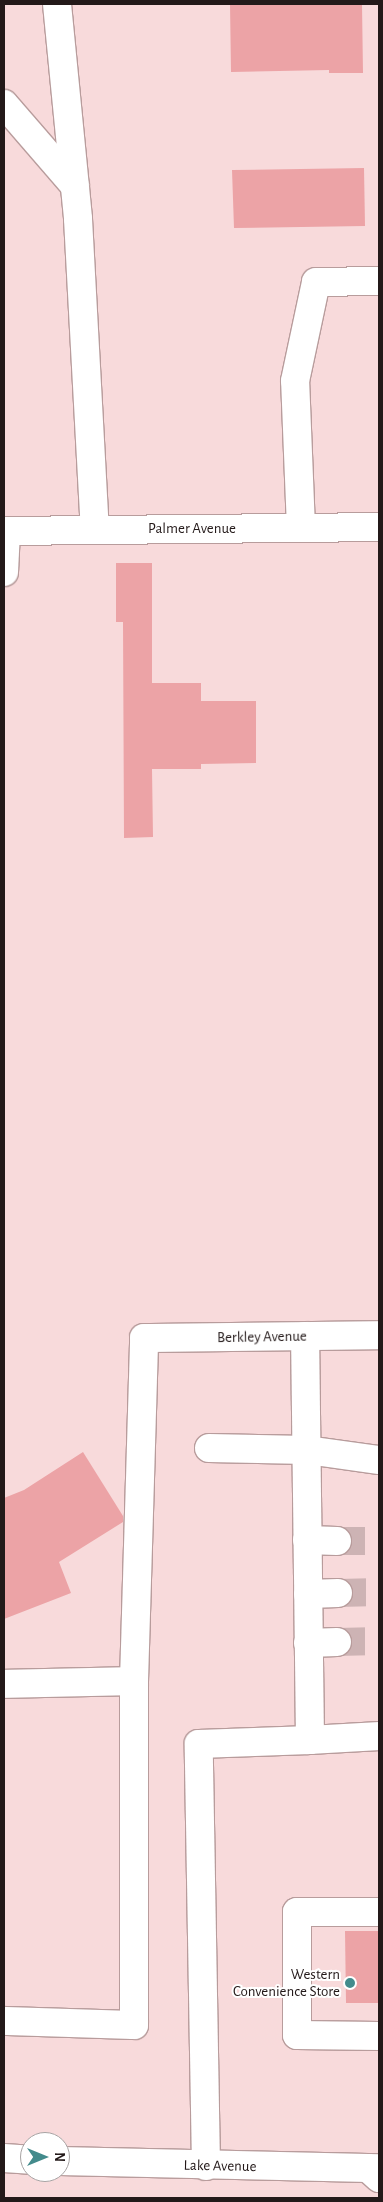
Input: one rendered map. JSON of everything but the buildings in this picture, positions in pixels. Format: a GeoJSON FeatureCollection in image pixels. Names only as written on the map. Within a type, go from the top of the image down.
{"type":"FeatureCollection","features":[{"type":"Feature","properties":{"kind":"street"},"geometry":{"type":"LineString","coordinates":[[57,4],[75,186],[95,530]]}},
{"type":"Feature","properties":{"kind":"street"},"geometry":{"type":"LineString","coordinates":[[4,104],[75,186]]}},
{"type":"Feature","properties":{"kind":"street"},"geometry":{"type":"LineString","coordinates":[[301,528],[295,381],[316,282],[379,281]]}},
{"type":"Feature","properties":{"kind":"street","name":"Palmer Avenue"},"geometry":{"type":"LineString","coordinates":[[5,531],[379,527]]}},
{"type":"Feature","properties":{"kind":"street"},"geometry":{"type":"LineString","coordinates":[[4,572],[5,531]]}},
{"type":"Feature","properties":{"kind":"street","name":"Berkley Avenue"},"geometry":{"type":"LineString","coordinates":[[134,1681],[144,1338],[379,1335]]}},
{"type":"Feature","properties":{"kind":"street"},"geometry":{"type":"LineString","coordinates":[[305,1336],[310,1740]]}},
{"type":"Feature","properties":{"kind":"street"},"geometry":{"type":"LineString","coordinates":[[209,1448],[306,1450],[379,1460]]}},
{"type":"Feature","properties":{"kind":"street"},"geometry":{"type":"LineString","coordinates":[[308,1540],[338,1541]]}},
{"type":"Feature","properties":{"kind":"street"},"geometry":{"type":"LineString","coordinates":[[308,1594],[338,1593]]}},
{"type":"Feature","properties":{"kind":"street"},"geometry":{"type":"LineString","coordinates":[[308,1643],[336,1642]]}},
{"type":"Feature","properties":{"kind":"street"},"geometry":{"type":"LineString","coordinates":[[4,1684],[134,1681],[134,2025],[4,2021]]}},
{"type":"Feature","properties":{"kind":"street"},"geometry":{"type":"LineString","coordinates":[[206,2166],[199,1744],[379,1736]]}},
{"type":"Feature","properties":{"kind":"street"},"geometry":{"type":"LineString","coordinates":[[379,1912],[298,1912],[296,2034],[379,2036]]}},
{"type":"Feature","properties":{"kind":"street"},"geometry":{"type":"LineString","coordinates":[[4,2158],[20,2159]]}},
{"type":"Feature","properties":{"kind":"street","name":"Lake Avenue"},"geometry":{"type":"LineString","coordinates":[[70,2161],[375,2171]]}},
{"type":"Feature","properties":{"kind":"tunnel"},"geometry":{"type":"LineString","coordinates":[[337,1541],[379,1541]]}},
{"type":"Feature","properties":{"kind":"tunnel"},"geometry":{"type":"LineString","coordinates":[[338,1593],[379,1592]]}},
{"type":"Feature","properties":{"kind":"tunnel"},"geometry":{"type":"LineString","coordinates":[[337,1642],[379,1641]]}},
{"type":"Feature","properties":{"kind":"place","name":"Western Convenience Store"},"geometry":{"type":"Point","coordinates":[350,1983]}}]}
